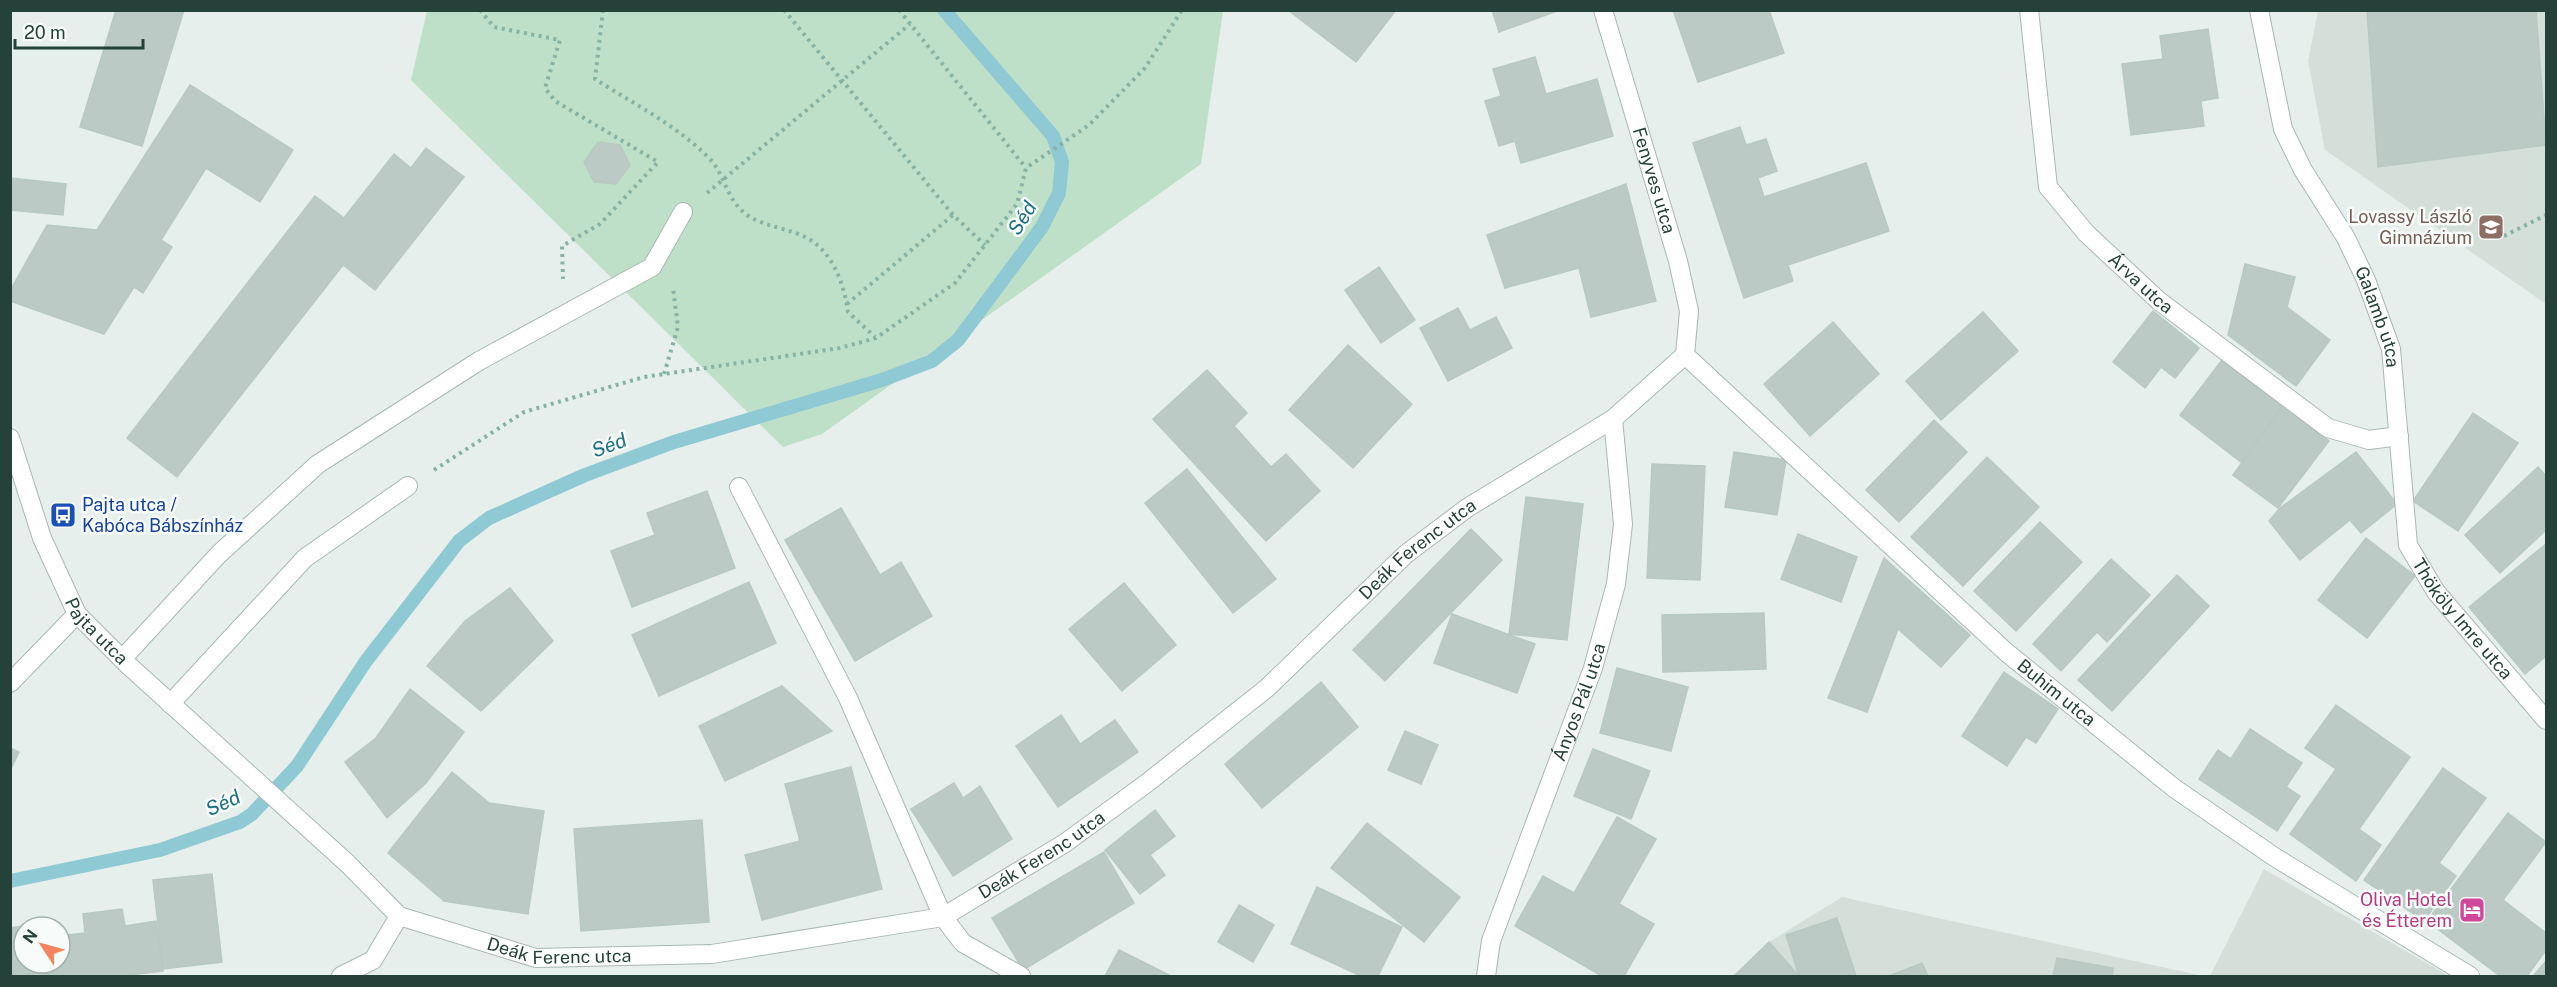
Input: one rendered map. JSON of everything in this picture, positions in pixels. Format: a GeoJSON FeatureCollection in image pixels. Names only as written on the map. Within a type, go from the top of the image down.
{"type":"FeatureCollection","features":[{"type":"Feature","properties":{"kind":"street","name":"Fenyves utca"},"geometry":{"type":"LineString","coordinates":[[1604,10],[1678,261],[1689,311],[1685,355]]}},
{"type":"Feature","properties":{"kind":"street","name":"Árva utca"},"geometry":{"type":"LineString","coordinates":[[2029,10],[2048,187],[2086,233],[2158,301],[2328,428],[2369,440],[2400,436]]}},
{"type":"Feature","properties":{"kind":"street","name":"Galamb utca"},"geometry":{"type":"LineString","coordinates":[[2259,10],[2283,129],[2303,170],[2346,238],[2366,280],[2391,349],[2402,467]]}},
{"type":"Feature","properties":{"kind":"street"},"geometry":{"type":"LineString","coordinates":[[123,658],[219,554],[318,464],[479,361],[652,267],[683,212]]}},
{"type":"Feature","properties":{"kind":"street","name":"Deák Ferenc utca"},"geometry":{"type":"LineString","coordinates":[[253,777],[399,916],[536,958],[712,954],[943,916],[1065,843],[1148,783],[1268,688],[1406,554],[1467,508],[1612,419],[1685,355]]}},
{"type":"Feature","properties":{"kind":"street","name":"Buhim utca"},"geometry":{"type":"LineString","coordinates":[[1685,355],[2006,652],[2174,788],[2276,858],[2470,976]]}},
{"type":"Feature","properties":{"kind":"street","name":"Ányos Pál utca"},"geometry":{"type":"LineString","coordinates":[[1486,976],[1491,941],[1593,668],[1616,584],[1623,525],[1612,419]]}},
{"type":"Feature","properties":{"kind":"street","name":"Pajta utca"},"geometry":{"type":"LineString","coordinates":[[10,438],[42,538],[77,614],[170,704],[253,777]]}},
{"type":"Feature","properties":{"kind":"street","name":"Thököly Imre utca"},"geometry":{"type":"LineString","coordinates":[[2402,467],[2408,545],[2420,569],[2436,592],[2547,720]]}},
{"type":"Feature","properties":{"kind":"street"},"geometry":{"type":"LineString","coordinates":[[170,704],[305,558],[408,486]]}},
{"type":"Feature","properties":{"kind":"street"},"geometry":{"type":"LineString","coordinates":[[739,487],[848,698],[943,916],[963,943],[1021,976]]}},
{"type":"Feature","properties":{"kind":"street"},"geometry":{"type":"LineString","coordinates":[[10,683],[77,614]]}},
{"type":"Feature","properties":{"kind":"street"},"geometry":{"type":"LineString","coordinates":[[340,976],[373,960],[399,916]]}},
{"type":"Feature","properties":{"kind":"path"},"geometry":{"type":"LineString","coordinates":[[480,10],[494,27],[560,40],[545,88],[555,101],[658,162],[600,224],[562,246]]}},
{"type":"Feature","properties":{"kind":"path"},"geometry":{"type":"LineString","coordinates":[[603,10],[595,80],[678,131],[711,160],[730,197],[746,214],[774,228],[807,238],[830,258],[844,289],[848,312],[876,338]]}},
{"type":"Feature","properties":{"kind":"path"},"geometry":{"type":"LineString","coordinates":[[784,10],[953,215],[985,245]]}},
{"type":"Feature","properties":{"kind":"path"},"geometry":{"type":"LineString","coordinates":[[899,10],[1026,168]]}},
{"type":"Feature","properties":{"kind":"path"},"geometry":{"type":"LineString","coordinates":[[408,486],[524,412],[644,377],[840,348],[876,338],[955,283],[1017,204],[1026,168],[1089,125],[1145,68],[1182,10]]}},
{"type":"Feature","properties":{"kind":"path"},"geometry":{"type":"LineString","coordinates":[[683,212],[910,24]]}},
{"type":"Feature","properties":{"kind":"path"},"geometry":{"type":"LineString","coordinates":[[847,304],[953,215]]}},
{"type":"Feature","properties":{"kind":"path"},"geometry":{"type":"LineString","coordinates":[[2504,236],[2547,215]]}},
{"type":"Feature","properties":{"kind":"path"},"geometry":{"type":"LineString","coordinates":[[652,267],[671,281],[678,327],[664,374]]}},
{"type":"Feature","properties":{"kind":"shaded area","name":"Lovassy László Gimnázium"},"geometry":{"type":"Polygon","coordinates":[[[2318,11],[2546,11],[2546,304],[2325,150],[2308,61],[2318,11]]]}},
{"type":"Feature","properties":{"kind":"shaded area"},"geometry":{"type":"Polygon","coordinates":[[[2264,869],[2449,976],[2210,976],[2264,869]]]}},
{"type":"Feature","properties":{"kind":"shaded area"},"geometry":{"type":"Polygon","coordinates":[[[1842,897],[2203,976],[1734,976],[1769,942],[1842,897]]]}},
{"type":"Feature","properties":{"kind":"green space"},"geometry":{"type":"Polygon","coordinates":[[[427,11],[1223,11],[1201,164],[822,434],[783,447],[411,80],[427,11]]]}},
{"type":"Feature","properties":{"kind":"building"},"geometry":{"type":"Polygon","coordinates":[[[116,10],[184,10],[142,146],[80,127],[116,10]]]}},
{"type":"Feature","properties":{"kind":"building"},"geometry":{"type":"Polygon","coordinates":[[[1288,10],[1396,10],[1356,62],[1288,10]]]}},
{"type":"Feature","properties":{"kind":"building"},"geometry":{"type":"Polygon","coordinates":[[[1492,10],[1560,10],[1499,32],[1492,10]]]}},
{"type":"Feature","properties":{"kind":"building"},"geometry":{"type":"Polygon","coordinates":[[[1673,10],[1769,10],[1784,53],[1698,82],[1673,10]]]}},
{"type":"Feature","properties":{"kind":"building"},"geometry":{"type":"Polygon","coordinates":[[[2367,10],[2536,10],[2546,145],[2378,167],[2367,10]]]}},
{"type":"Feature","properties":{"kind":"building"},"geometry":{"type":"Polygon","coordinates":[[[2208,29],[2218,98],[2201,101],[2204,126],[2131,135],[2122,64],[2163,59],[2160,36],[2208,29]]]}},
{"type":"Feature","properties":{"kind":"building"},"geometry":{"type":"Polygon","coordinates":[[[1535,57],[1546,94],[1597,79],[1613,136],[1521,163],[1515,141],[1499,146],[1485,101],[1501,96],[1493,69],[1535,57]]]}},
{"type":"Feature","properties":{"kind":"building"},"geometry":{"type":"Polygon","coordinates":[[[190,85],[293,150],[260,202],[206,168],[161,240],[172,247],[143,293],[134,287],[104,334],[10,301],[10,291],[47,225],[97,230],[190,85]]]}},
{"type":"Feature","properties":{"kind":"building"},"geometry":{"type":"Polygon","coordinates":[[[1740,127],[1746,145],[1766,139],[1777,171],[1758,178],[1764,197],[1866,163],[1889,231],[1788,265],[1793,281],[1744,298],[1693,143],[1740,127]]]}},
{"type":"Feature","properties":{"kind":"building"},"geometry":{"type":"Polygon","coordinates":[[[598,142],[620,145],[630,165],[616,184],[594,182],[584,162],[598,142]]]}},
{"type":"Feature","properties":{"kind":"building"},"geometry":{"type":"Polygon","coordinates":[[[426,148],[464,177],[375,290],[343,265],[177,477],[127,438],[315,196],[344,218],[394,154],[411,168],[426,148]]]}},
{"type":"Feature","properties":{"kind":"building"},"geometry":{"type":"Polygon","coordinates":[[[10,178],[66,184],[63,215],[10,210],[10,178]]]}},
{"type":"Feature","properties":{"kind":"building"},"geometry":{"type":"Polygon","coordinates":[[[1626,184],[1656,301],[1591,317],[1579,268],[1505,288],[1487,235],[1626,184]]]}},
{"type":"Feature","properties":{"kind":"building"},"geometry":{"type":"Polygon","coordinates":[[[2245,264],[2295,277],[2287,307],[2330,340],[2296,386],[2228,335],[2245,264]]]}},
{"type":"Feature","properties":{"kind":"building"},"geometry":{"type":"Polygon","coordinates":[[[1379,267],[1415,320],[1381,343],[1345,290],[1379,267]]]}},
{"type":"Feature","properties":{"kind":"building"},"geometry":{"type":"Polygon","coordinates":[[[1458,308],[1470,330],[1496,317],[1512,348],[1448,381],[1420,328],[1458,308]]]}},
{"type":"Feature","properties":{"kind":"building"},"geometry":{"type":"Polygon","coordinates":[[[2153,311],[2199,348],[2175,378],[2161,367],[2145,388],[2113,362],[2153,311]]]}},
{"type":"Feature","properties":{"kind":"building"},"geometry":{"type":"Polygon","coordinates":[[[1983,312],[2018,351],[1941,420],[1906,381],[1983,312]]]}},
{"type":"Feature","properties":{"kind":"building"},"geometry":{"type":"Polygon","coordinates":[[[1833,322],[1879,374],[1810,436],[1764,384],[1833,322]]]}},
{"type":"Feature","properties":{"kind":"building"},"geometry":{"type":"Polygon","coordinates":[[[1348,345],[1412,404],[1353,468],[1289,410],[1348,345]]]}},
{"type":"Feature","properties":{"kind":"building"},"geometry":{"type":"Polygon","coordinates":[[[2222,360],[2282,407],[2242,463],[2180,415],[2222,360]]]}},
{"type":"Feature","properties":{"kind":"building"},"geometry":{"type":"Polygon","coordinates":[[[1207,370],[1247,413],[1234,426],[1271,467],[1286,454],[1320,491],[1266,541],[1153,419],[1207,370]]]}},
{"type":"Feature","properties":{"kind":"building"},"geometry":{"type":"Polygon","coordinates":[[[2282,407],[2329,441],[2278,508],[2233,475],[2282,407]]]}},
{"type":"Feature","properties":{"kind":"building"},"geometry":{"type":"Polygon","coordinates":[[[2473,413],[2518,443],[2458,531],[2413,501],[2473,413]]]}},
{"type":"Feature","properties":{"kind":"building"},"geometry":{"type":"Polygon","coordinates":[[[1934,420],[1967,452],[1899,522],[1866,490],[1934,420]]]}},
{"type":"Feature","properties":{"kind":"building"},"geometry":{"type":"Polygon","coordinates":[[[1734,452],[1786,460],[1777,515],[1725,507],[1734,452]]]}},
{"type":"Feature","properties":{"kind":"building"},"geometry":{"type":"Polygon","coordinates":[[[2356,452],[2397,504],[2361,533],[2350,520],[2300,560],[2269,521],[2280,508],[2356,452]]]}},
{"type":"Feature","properties":{"kind":"building"},"geometry":{"type":"Polygon","coordinates":[[[1987,457],[2039,507],[1963,586],[1911,537],[1987,457]]]}},
{"type":"Feature","properties":{"kind":"building"},"geometry":{"type":"Polygon","coordinates":[[[1652,464],[1705,466],[1700,580],[1647,578],[1652,464]]]}},
{"type":"Feature","properties":{"kind":"building"},"geometry":{"type":"Polygon","coordinates":[[[2538,467],[2546,476],[2546,530],[2500,573],[2465,535],[2538,467]]]}},
{"type":"Feature","properties":{"kind":"building"},"geometry":{"type":"Polygon","coordinates":[[[1187,469],[1276,579],[1233,613],[1145,503],[1187,469]]]}},
{"type":"Feature","properties":{"kind":"building"},"geometry":{"type":"Polygon","coordinates":[[[707,491],[735,568],[632,607],[611,551],[655,535],[647,513],[707,491]]]}},
{"type":"Feature","properties":{"kind":"building"},"geometry":{"type":"Polygon","coordinates":[[[1526,497],[1583,504],[1567,640],[1509,634],[1526,497]]]}},
{"type":"Feature","properties":{"kind":"building"},"geometry":{"type":"Polygon","coordinates":[[[841,508],[880,575],[901,562],[932,616],[855,661],[785,540],[841,508]]]}},
{"type":"Feature","properties":{"kind":"building"},"geometry":{"type":"Polygon","coordinates":[[[2040,522],[2082,562],[2016,631],[1974,591],[2040,522]]]}},
{"type":"Feature","properties":{"kind":"building"},"geometry":{"type":"Polygon","coordinates":[[[1471,529],[1502,560],[1385,681],[1353,650],[1471,529]]]}},
{"type":"Feature","properties":{"kind":"building"},"geometry":{"type":"Polygon","coordinates":[[[1798,534],[1857,557],[1841,602],[1781,579],[1798,534]]]}},
{"type":"Feature","properties":{"kind":"building"},"geometry":{"type":"Polygon","coordinates":[[[2366,538],[2415,576],[2367,638],[2318,600],[2366,538]]]}},
{"type":"Feature","properties":{"kind":"building"},"geometry":{"type":"Polygon","coordinates":[[[2546,544],[2546,656],[2525,674],[2469,607],[2546,544]]]}},
{"type":"Feature","properties":{"kind":"building"},"geometry":{"type":"Polygon","coordinates":[[[1884,558],[1970,635],[1941,667],[1898,629],[1867,712],[1828,698],[1884,558]]]}},
{"type":"Feature","properties":{"kind":"building"},"geometry":{"type":"Polygon","coordinates":[[[2111,559],[2150,595],[2107,642],[2097,632],[2061,671],[2033,644],[2111,559]]]}},
{"type":"Feature","properties":{"kind":"building"},"geometry":{"type":"Polygon","coordinates":[[[2177,575],[2209,606],[2112,711],[2078,680],[2177,575]]]}},
{"type":"Feature","properties":{"kind":"building"},"geometry":{"type":"Polygon","coordinates":[[[749,582],[776,643],[659,696],[632,635],[749,582]]]}},
{"type":"Feature","properties":{"kind":"building"},"geometry":{"type":"Polygon","coordinates":[[[1124,583],[1176,645],[1122,691],[1069,629],[1124,583]]]}},
{"type":"Feature","properties":{"kind":"building"},"geometry":{"type":"Polygon","coordinates":[[[510,588],[553,641],[481,711],[427,666],[465,621],[510,588]]]}},
{"type":"Feature","properties":{"kind":"building"},"geometry":{"type":"Polygon","coordinates":[[[1764,613],[1766,669],[1663,672],[1662,615],[1764,613]]]}},
{"type":"Feature","properties":{"kind":"building"},"geometry":{"type":"Polygon","coordinates":[[[1452,614],[1535,644],[1517,693],[1434,663],[1452,614]]]}},
{"type":"Feature","properties":{"kind":"building"},"geometry":{"type":"Polygon","coordinates":[[[1617,668],[1688,687],[1671,751],[1600,733],[1617,668]]]}},
{"type":"Feature","properties":{"kind":"building"},"geometry":{"type":"Polygon","coordinates":[[[2004,672],[2058,709],[2036,743],[2026,737],[2007,766],[1962,736],[2004,672]]]}},
{"type":"Feature","properties":{"kind":"building"},"geometry":{"type":"Polygon","coordinates":[[[1321,682],[1358,727],[1262,808],[1225,764],[1321,682]]]}},
{"type":"Feature","properties":{"kind":"building"},"geometry":{"type":"Polygon","coordinates":[[[782,686],[832,731],[725,781],[699,726],[782,686]]]}},
{"type":"Feature","properties":{"kind":"building"},"geometry":{"type":"Polygon","coordinates":[[[410,689],[464,732],[426,783],[387,818],[345,762],[376,738],[410,689]]]}},
{"type":"Feature","properties":{"kind":"building"},"geometry":{"type":"Polygon","coordinates":[[[2336,705],[2410,757],[2359,829],[2381,845],[2356,881],[2290,834],[2336,769],[2305,748],[2336,705]]]}},
{"type":"Feature","properties":{"kind":"building"},"geometry":{"type":"Polygon","coordinates":[[[1061,715],[1080,744],[1115,720],[1138,752],[1058,807],[1016,746],[1061,715]]]}},
{"type":"Feature","properties":{"kind":"building"},"geometry":{"type":"Polygon","coordinates":[[[2250,729],[2302,763],[2286,787],[2300,796],[2277,831],[2199,779],[2218,750],[2231,759],[2250,729]]]}},
{"type":"Feature","properties":{"kind":"building"},"geometry":{"type":"Polygon","coordinates":[[[1405,731],[1438,745],[1421,784],[1388,770],[1405,731]]]}},
{"type":"Feature","properties":{"kind":"building"},"geometry":{"type":"Polygon","coordinates":[[[10,748],[19,752],[10,771],[10,748]]]}},
{"type":"Feature","properties":{"kind":"building"},"geometry":{"type":"Polygon","coordinates":[[[1593,749],[1650,771],[1631,819],[1574,796],[1593,749]]]}},
{"type":"Feature","properties":{"kind":"building"},"geometry":{"type":"Polygon","coordinates":[[[851,767],[882,889],[762,920],[745,855],[800,841],[785,784],[851,767]]]}},
{"type":"Feature","properties":{"kind":"building"},"geometry":{"type":"Polygon","coordinates":[[[2443,768],[2486,798],[2439,863],[2456,876],[2424,921],[2364,880],[2443,768]]]}},
{"type":"Feature","properties":{"kind":"building"},"geometry":{"type":"Polygon","coordinates":[[[452,772],[489,803],[544,811],[528,914],[444,901],[388,853],[452,772]]]}},
{"type":"Feature","properties":{"kind":"building"},"geometry":{"type":"Polygon","coordinates":[[[954,783],[963,798],[980,786],[1012,839],[953,876],[911,809],[954,783]]]}},
{"type":"Feature","properties":{"kind":"building"},"geometry":{"type":"Polygon","coordinates":[[[1155,810],[1175,836],[1150,855],[1165,875],[1140,894],[1105,850],[1155,810]]]}},
{"type":"Feature","properties":{"kind":"building"},"geometry":{"type":"Polygon","coordinates":[[[2508,813],[2546,842],[2503,900],[2546,933],[2546,950],[2527,976],[2500,976],[2427,921],[2508,813]]]}},
{"type":"Feature","properties":{"kind":"building"},"geometry":{"type":"Polygon","coordinates":[[[1617,817],[1656,839],[1619,904],[1654,924],[1624,976],[1602,976],[1515,926],[1543,876],[1574,893],[1617,817]]]}},
{"type":"Feature","properties":{"kind":"building"},"geometry":{"type":"Polygon","coordinates":[[[702,820],[709,922],[581,931],[574,829],[702,820]]]}},
{"type":"Feature","properties":{"kind":"building"},"geometry":{"type":"Polygon","coordinates":[[[1367,823],[1460,897],[1424,942],[1331,868],[1367,823]]]}},
{"type":"Feature","properties":{"kind":"building"},"geometry":{"type":"Polygon","coordinates":[[[1104,852],[1134,903],[1023,970],[992,918],[1104,852]]]}},
{"type":"Feature","properties":{"kind":"building"},"geometry":{"type":"Polygon","coordinates":[[[212,874],[222,962],[163,969],[153,880],[212,874]]]}},
{"type":"Feature","properties":{"kind":"building"},"geometry":{"type":"Polygon","coordinates":[[[1317,887],[1402,927],[1378,976],[1361,976],[1291,944],[1317,887]]]}},
{"type":"Feature","properties":{"kind":"building"},"geometry":{"type":"Polygon","coordinates":[[[1239,905],[1274,925],[1253,962],[1218,942],[1239,905]]]}},
{"type":"Feature","properties":{"kind":"building"},"geometry":{"type":"Polygon","coordinates":[[[122,909],[125,926],[156,921],[163,971],[120,976],[10,976],[10,928],[12,928],[12,975],[72,975],[72,935],[85,933],[83,914],[122,909]]]}},
{"type":"Feature","properties":{"kind":"building"},"geometry":{"type":"Polygon","coordinates":[[[1837,918],[1856,976],[1799,976],[1786,935],[1837,918]]]}},
{"type":"Feature","properties":{"kind":"building"},"geometry":{"type":"Polygon","coordinates":[[[1769,942],[1799,976],[1734,976],[1769,942]]]}},
{"type":"Feature","properties":{"kind":"building"},"geometry":{"type":"Polygon","coordinates":[[[1119,950],[1171,976],[1105,976],[1119,950]]]}},
{"type":"Feature","properties":{"kind":"building"},"geometry":{"type":"Polygon","coordinates":[[[2057,958],[2113,968],[2112,976],[2053,976],[2057,958]]]}},
{"type":"Feature","properties":{"kind":"building"},"geometry":{"type":"Polygon","coordinates":[[[2546,961],[2546,976],[2533,976],[2546,961]]]}},
{"type":"Feature","properties":{"kind":"building"},"geometry":{"type":"Polygon","coordinates":[[[1922,963],[1928,976],[1889,976],[1922,963]]]}},
{"type":"Feature","properties":{"kind":"waterway","name":"Séd"},"geometry":{"type":"LineString","coordinates":[[10,881],[160,850],[240,822],[252,814],[297,766],[366,661],[459,541],[489,518],[585,475],[674,442],[882,380],[932,361],[958,340],[1042,227],[1059,193],[1062,162],[1053,136],[944,10]]}},
{"type":"Feature","properties":{"kind":"place","name":"Lovassy László Gimnázium"},"geometry":{"type":"Point","coordinates":[2491,227]}},
{"type":"Feature","properties":{"kind":"place","name":"Pajta utca / Kabóca Bábszínház"},"geometry":{"type":"Point","coordinates":[63,515]}},
{"type":"Feature","properties":{"kind":"place","name":"Oliva Hotel és Étterem"},"geometry":{"type":"Point","coordinates":[2472,910]}}]}
